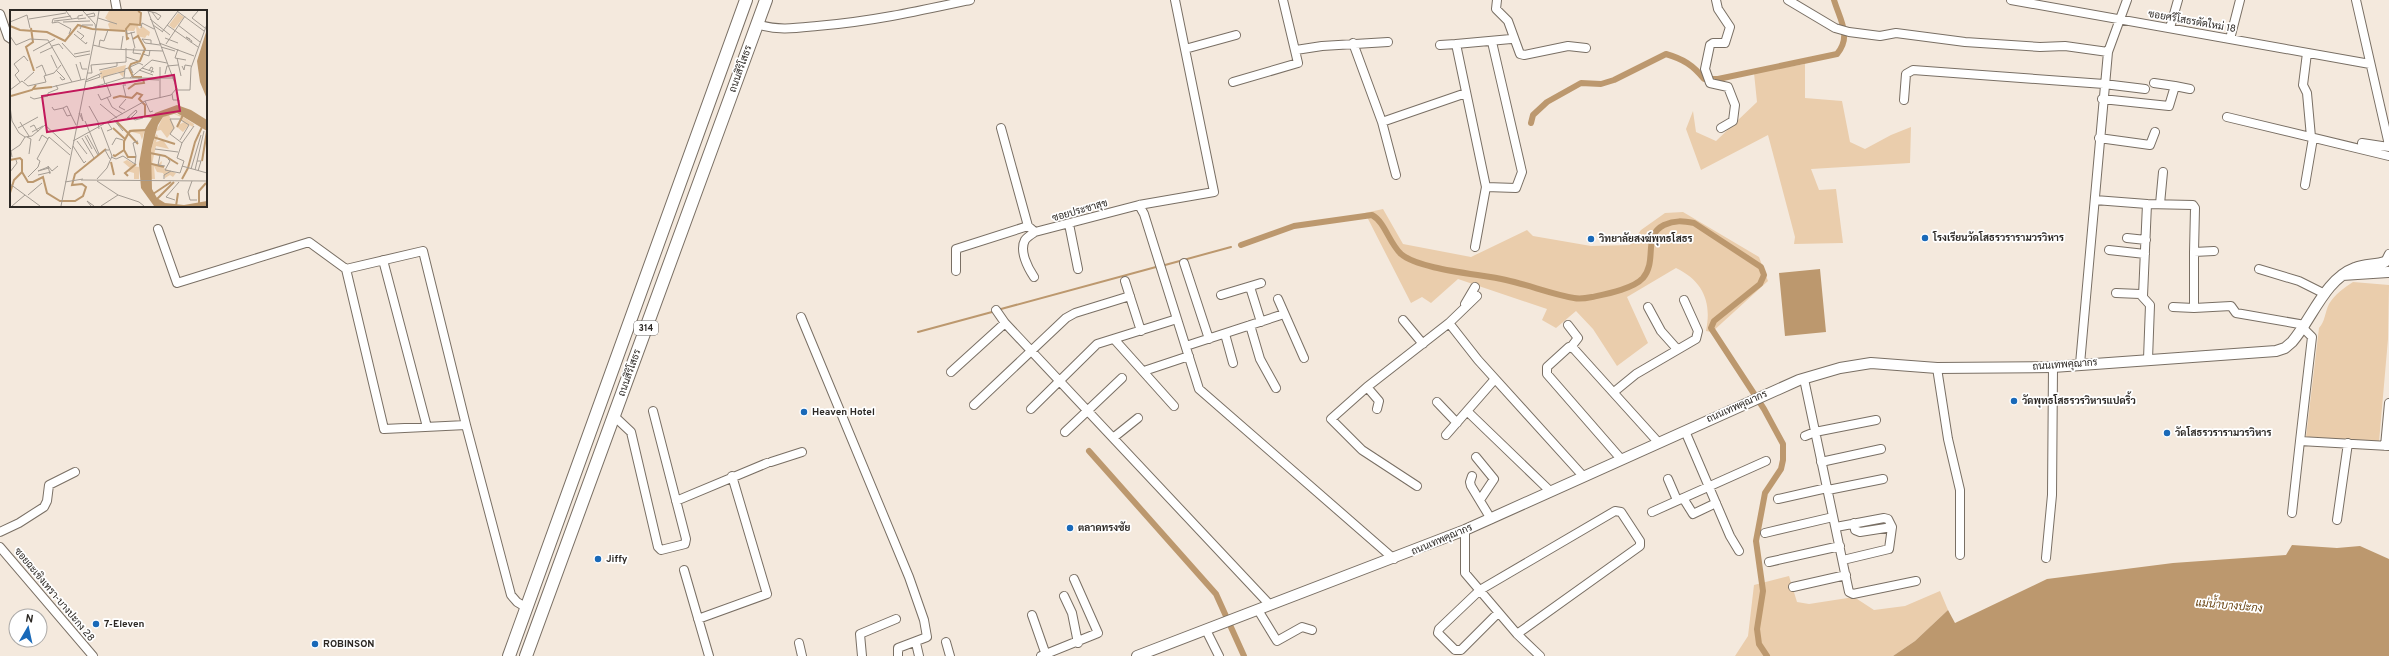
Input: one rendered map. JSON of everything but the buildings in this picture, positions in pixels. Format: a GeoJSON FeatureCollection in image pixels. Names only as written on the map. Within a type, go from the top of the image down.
{"type":"FeatureCollection","features":[{"type":"Feature","properties":{"kind":"highway","name":"ถนนสิริโสธร"},"geometry":{"type":"LineString","coordinates":[[509,656],[746,0]]}},
{"type":"Feature","properties":{"kind":"highway","name":"ถนนสิริโสธร"},"geometry":{"type":"LineString","coordinates":[[526,656],[766,0]]}},
{"type":"Feature","properties":{"kind":"highway"},"geometry":{"type":"LineString","coordinates":[[690,155],[707,161]]}},
{"type":"Feature","properties":{"kind":"main road","name":"ถนนเทพคุณากร"},"geometry":{"type":"LineString","coordinates":[[1137,656],[1152,654],[1206,630],[1394,559],[1465,530],[1658,442],[1804,378],[1840,368],[1871,363],[1937,368],[2053,367],[2276,351],[2285,348],[2304,327],[2325,294],[2342,275],[2358,267],[2388,263]]}},
{"type":"Feature","properties":{"kind":"street"},"geometry":{"type":"LineString","coordinates":[[116,0],[117,10]]}},
{"type":"Feature","properties":{"kind":"street"},"geometry":{"type":"LineString","coordinates":[[757,24],[770,28],[839,24],[881,18],[970,0]]}},
{"type":"Feature","properties":{"kind":"street"},"geometry":{"type":"LineString","coordinates":[[1175,0],[1184,49],[1236,35]]}},
{"type":"Feature","properties":{"kind":"street"},"geometry":{"type":"LineString","coordinates":[[1233,82],[1297,64],[1296,50],[1284,0]]}},
{"type":"Feature","properties":{"kind":"street"},"geometry":{"type":"LineString","coordinates":[[1497,0],[1496,9],[1508,21],[1520,54],[1524,55],[1568,46],[1586,48]]}},
{"type":"Feature","properties":{"kind":"street"},"geometry":{"type":"LineString","coordinates":[[1716,0],[1718,9],[1730,27],[1725,43],[1713,43],[1710,45],[1705,69],[1712,84],[1728,86],[1735,105],[1736,114],[1733,120],[1720,128]]}},
{"type":"Feature","properties":{"kind":"street"},"geometry":{"type":"LineString","coordinates":[[1788,0],[1845,31],[1880,36],[1896,33],[1965,42],[2040,47],[2064,46],[2108,52]]}},
{"type":"Feature","properties":{"kind":"street","name":"ซอยศรีโสธรตัดใหม่ 18"},"geometry":{"type":"LineString","coordinates":[[2011,0],[2370,64]]}},
{"type":"Feature","properties":{"kind":"street"},"geometry":{"type":"LineString","coordinates":[[2080,364],[2102,99],[2108,52],[2127,0]]}},
{"type":"Feature","properties":{"kind":"street"},"geometry":{"type":"LineString","coordinates":[[2170,28],[2178,0]]}},
{"type":"Feature","properties":{"kind":"street"},"geometry":{"type":"LineString","coordinates":[[2230,39],[2240,0]]}},
{"type":"Feature","properties":{"kind":"street"},"geometry":{"type":"LineString","coordinates":[[2356,0],[2389,146],[2362,143]]}},
{"type":"Feature","properties":{"kind":"street"},"geometry":{"type":"LineString","coordinates":[[0,14],[8,37],[10,38]]}},
{"type":"Feature","properties":{"kind":"street"},"geometry":{"type":"LineString","coordinates":[[1440,45],[1492,42],[1511,39]]}},
{"type":"Feature","properties":{"kind":"street"},"geometry":{"type":"LineString","coordinates":[[1296,50],[1353,43],[1388,42]]}},
{"type":"Feature","properties":{"kind":"street"},"geometry":{"type":"LineString","coordinates":[[1486,187],[1516,188],[1522,172],[1492,42]]}},
{"type":"Feature","properties":{"kind":"street"},"geometry":{"type":"LineString","coordinates":[[1353,43],[1382,122],[1396,175]]}},
{"type":"Feature","properties":{"kind":"street"},"geometry":{"type":"LineString","coordinates":[[1456,44],[1486,187],[1475,247]]}},
{"type":"Feature","properties":{"kind":"street","name":"ซอยประชาสุข"},"geometry":{"type":"LineString","coordinates":[[1035,232],[1139,204],[1214,192],[1184,49]]}},
{"type":"Feature","properties":{"kind":"street"},"geometry":{"type":"LineString","coordinates":[[2305,185],[2312,138],[2307,93],[2303,85],[2307,53]]}},
{"type":"Feature","properties":{"kind":"street"},"geometry":{"type":"LineString","coordinates":[[1904,100],[1906,74],[1913,70],[2104,84],[2145,89]]}},
{"type":"Feature","properties":{"kind":"street"},"geometry":{"type":"LineString","coordinates":[[2154,83],[2190,89]]}},
{"type":"Feature","properties":{"kind":"street"},"geometry":{"type":"LineString","coordinates":[[2102,99],[2167,107],[2170,105],[2175,86]]}},
{"type":"Feature","properties":{"kind":"street"},"geometry":{"type":"LineString","coordinates":[[1382,122],[1466,93]]}},
{"type":"Feature","properties":{"kind":"street"},"geometry":{"type":"LineString","coordinates":[[2227,116],[2389,156]]}},
{"type":"Feature","properties":{"kind":"street"},"geometry":{"type":"LineString","coordinates":[[1001,128],[1028,226],[1035,232],[1026,238],[1024,246],[1028,267],[1034,277]]}},
{"type":"Feature","properties":{"kind":"street"},"geometry":{"type":"LineString","coordinates":[[2099,138],[2150,144],[2155,132]]}},
{"type":"Feature","properties":{"kind":"street"},"geometry":{"type":"LineString","coordinates":[[2160,204],[2163,172]]}},
{"type":"Feature","properties":{"kind":"street"},"geometry":{"type":"LineString","coordinates":[[2094,200],[2147,204],[2190,204],[2195,208],[2194,308]]}},
{"type":"Feature","properties":{"kind":"street"},"geometry":{"type":"LineString","coordinates":[[1139,204],[1144,214],[1178,320],[1196,383],[1203,393],[1394,559]]}},
{"type":"Feature","properties":{"kind":"street"},"geometry":{"type":"LineString","coordinates":[[2143,296],[2147,204]]}},
{"type":"Feature","properties":{"kind":"street"},"geometry":{"type":"LineString","coordinates":[[1069,224],[1078,269]]}},
{"type":"Feature","properties":{"kind":"street"},"geometry":{"type":"LineString","coordinates":[[956,271],[956,249],[1028,226]]}},
{"type":"Feature","properties":{"kind":"street"},"geometry":{"type":"LineString","coordinates":[[158,229],[178,284],[309,242],[346,269],[384,429],[466,425]]}},
{"type":"Feature","properties":{"kind":"street"},"geometry":{"type":"LineString","coordinates":[[2127,238],[2146,240]]}},
{"type":"Feature","properties":{"kind":"street"},"geometry":{"type":"LineString","coordinates":[[2110,250],[2145,254]]}},
{"type":"Feature","properties":{"kind":"street"},"geometry":{"type":"LineString","coordinates":[[346,269],[423,251],[466,425],[511,595],[517,602],[527,608]]}},
{"type":"Feature","properties":{"kind":"street"},"geometry":{"type":"LineString","coordinates":[[2194,252],[2214,251]]}},
{"type":"Feature","properties":{"kind":"street"},"geometry":{"type":"LineString","coordinates":[[383,260],[427,427]]}},
{"type":"Feature","properties":{"kind":"street"},"geometry":{"type":"LineString","coordinates":[[1184,263],[1209,339]]}},
{"type":"Feature","properties":{"kind":"street"},"geometry":{"type":"LineString","coordinates":[[2259,269],[2299,281],[2325,294]]}},
{"type":"Feature","properties":{"kind":"street"},"geometry":{"type":"LineString","coordinates":[[1125,280],[1141,331]]}},
{"type":"Feature","properties":{"kind":"street"},"geometry":{"type":"LineString","coordinates":[[1221,295],[1261,283]]}},
{"type":"Feature","properties":{"kind":"street"},"geometry":{"type":"LineString","coordinates":[[1250,287],[1261,322]]}},
{"type":"Feature","properties":{"kind":"street"},"geometry":{"type":"LineString","coordinates":[[1466,307],[1465,304],[1475,287]]}},
{"type":"Feature","properties":{"kind":"street"},"geometry":{"type":"LineString","coordinates":[[2116,293],[2140,294],[2150,305],[2148,359]]}},
{"type":"Feature","properties":{"kind":"street"},"geometry":{"type":"LineString","coordinates":[[974,405],[1070,315],[1130,296]]}},
{"type":"Feature","properties":{"kind":"street"},"geometry":{"type":"LineString","coordinates":[[1418,486],[1362,450],[1331,421],[1332,417],[1367,387],[1449,323],[1477,296]]}},
{"type":"Feature","properties":{"kind":"street"},"geometry":{"type":"LineString","coordinates":[[1278,299],[1304,358]]}},
{"type":"Feature","properties":{"kind":"street"},"geometry":{"type":"LineString","coordinates":[[1614,392],[1628,379],[1696,339],[1698,335],[1684,300]]}},
{"type":"Feature","properties":{"kind":"street"},"geometry":{"type":"LineString","coordinates":[[2173,307],[2194,308],[2231,306],[2236,313],[2304,327],[2312,337],[2292,513]]}},
{"type":"Feature","properties":{"kind":"street"},"geometry":{"type":"LineString","coordinates":[[1648,307],[1661,331],[1677,349]]}},
{"type":"Feature","properties":{"kind":"street"},"geometry":{"type":"LineString","coordinates":[[996,310],[1005,323],[1270,606]]}},
{"type":"Feature","properties":{"kind":"street"},"geometry":{"type":"LineString","coordinates":[[1186,346],[1284,314]]}},
{"type":"Feature","properties":{"kind":"street"},"geometry":{"type":"LineString","coordinates":[[801,317],[909,577],[927,634],[925,639],[898,648],[898,656]]}},
{"type":"Feature","properties":{"kind":"street"},"geometry":{"type":"LineString","coordinates":[[1031,409],[1092,348],[1114,339],[1178,320]]}},
{"type":"Feature","properties":{"kind":"street"},"geometry":{"type":"LineString","coordinates":[[1404,320],[1423,344]]}},
{"type":"Feature","properties":{"kind":"street"},"geometry":{"type":"LineString","coordinates":[[951,372],[1005,323]]}},
{"type":"Feature","properties":{"kind":"street"},"geometry":{"type":"LineString","coordinates":[[1449,323],[1464,344],[1583,476]]}},
{"type":"Feature","properties":{"kind":"street"},"geometry":{"type":"LineString","coordinates":[[1250,325],[1260,359],[1276,388]]}},
{"type":"Feature","properties":{"kind":"street"},"geometry":{"type":"LineString","coordinates":[[1568,325],[1578,338],[1571,347],[1547,367],[1546,374],[1621,459]]}},
{"type":"Feature","properties":{"kind":"street"},"geometry":{"type":"LineString","coordinates":[[1225,334],[1233,363]]}},
{"type":"Feature","properties":{"kind":"street"},"geometry":{"type":"LineString","coordinates":[[1114,339],[1174,406]]}},
{"type":"Feature","properties":{"kind":"street"},"geometry":{"type":"LineString","coordinates":[[1571,347],[1614,392],[1658,442]]}},
{"type":"Feature","properties":{"kind":"street"},"geometry":{"type":"LineString","coordinates":[[1144,372],[1189,356]]}},
{"type":"Feature","properties":{"kind":"street"},"geometry":{"type":"LineString","coordinates":[[2046,558],[2052,495],[2053,367]]}},
{"type":"Feature","properties":{"kind":"street"},"geometry":{"type":"LineString","coordinates":[[1937,368],[1947,432],[1960,495],[1960,555]]}},
{"type":"Feature","properties":{"kind":"street"},"geometry":{"type":"LineString","coordinates":[[1065,432],[1122,378]]}},
{"type":"Feature","properties":{"kind":"street"},"geometry":{"type":"LineString","coordinates":[[1804,378],[1849,592],[1853,594],[1916,581]]}},
{"type":"Feature","properties":{"kind":"street"},"geometry":{"type":"LineString","coordinates":[[1446,435],[1468,412],[1495,379]]}},
{"type":"Feature","properties":{"kind":"street"},"geometry":{"type":"LineString","coordinates":[[1367,387],[1379,401],[1377,409]]}},
{"type":"Feature","properties":{"kind":"street"},"geometry":{"type":"LineString","coordinates":[[1437,402],[1457,423]]}},
{"type":"Feature","properties":{"kind":"street"},"geometry":{"type":"LineString","coordinates":[[2300,441],[2387,446],[2389,402]]}},
{"type":"Feature","properties":{"kind":"street"},"geometry":{"type":"LineString","coordinates":[[614,416],[631,432],[658,547],[661,550],[686,542],[653,411]]}},
{"type":"Feature","properties":{"kind":"street"},"geometry":{"type":"LineString","coordinates":[[1468,412],[1550,491]]}},
{"type":"Feature","properties":{"kind":"street"},"geometry":{"type":"LineString","coordinates":[[1113,438],[1138,418]]}},
{"type":"Feature","properties":{"kind":"street"},"geometry":{"type":"LineString","coordinates":[[1804,436],[1815,432],[1876,420]]}},
{"type":"Feature","properties":{"kind":"street"},"geometry":{"type":"LineString","coordinates":[[1684,431],[1707,486],[1739,551]]}},
{"type":"Feature","properties":{"kind":"street"},"geometry":{"type":"LineString","coordinates":[[2337,520],[2348,443]]}},
{"type":"Feature","properties":{"kind":"street"},"geometry":{"type":"LineString","coordinates":[[1821,462],[1881,449]]}},
{"type":"Feature","properties":{"kind":"street"},"geometry":{"type":"LineString","coordinates":[[676,501],[732,476],[802,452]]}},
{"type":"Feature","properties":{"kind":"street"},"geometry":{"type":"LineString","coordinates":[[1476,457],[1494,479],[1480,500]]}},
{"type":"Feature","properties":{"kind":"street"},"geometry":{"type":"LineString","coordinates":[[1652,512],[1707,486],[1766,461]]}},
{"type":"Feature","properties":{"kind":"street"},"geometry":{"type":"LineString","coordinates":[[0,532],[40,510],[47,501],[49,485],[75,472]]}},
{"type":"Feature","properties":{"kind":"street"},"geometry":{"type":"LineString","coordinates":[[698,619],[767,594],[732,476]]}},
{"type":"Feature","properties":{"kind":"street"},"geometry":{"type":"LineString","coordinates":[[1472,476],[1470,482],[1491,519]]}},
{"type":"Feature","properties":{"kind":"street"},"geometry":{"type":"LineString","coordinates":[[1668,479],[1680,499],[1693,514],[1716,503]]}},
{"type":"Feature","properties":{"kind":"street"},"geometry":{"type":"LineString","coordinates":[[1778,499],[1883,479]]}},
{"type":"Feature","properties":{"kind":"street"},"geometry":{"type":"LineString","coordinates":[[1498,612],[1461,650],[1455,650],[1439,636],[1439,629],[1480,590],[1615,511],[1621,512],[1640,541],[1640,546],[1517,634]]}},
{"type":"Feature","properties":{"kind":"street"},"geometry":{"type":"LineString","coordinates":[[1766,533],[1833,517]]}},
{"type":"Feature","properties":{"kind":"street"},"geometry":{"type":"LineString","coordinates":[[1836,527],[1854,523],[1855,530],[1860,532],[1892,527],[1888,549],[1843,560]]}},
{"type":"Feature","properties":{"kind":"street"},"geometry":{"type":"LineString","coordinates":[[1465,530],[1464,571],[1517,634],[1540,656]]}},
{"type":"Feature","properties":{"kind":"street"},"geometry":{"type":"LineString","coordinates":[[1769,562],[1840,546]]}},
{"type":"Feature","properties":{"kind":"street","name":"ซอยฉะเชิงเทรา-บางปะกง 28"},"geometry":{"type":"LineString","coordinates":[[0,547],[93,656]]}},
{"type":"Feature","properties":{"kind":"street"},"geometry":{"type":"LineString","coordinates":[[684,570],[709,656]]}},
{"type":"Feature","properties":{"kind":"street"},"geometry":{"type":"LineString","coordinates":[[1793,587],[1846,575]]}},
{"type":"Feature","properties":{"kind":"street"},"geometry":{"type":"LineString","coordinates":[[1032,615],[1044,655],[1061,653],[1078,643],[1095,636],[1098,632],[1074,579]]}},
{"type":"Feature","properties":{"kind":"street"},"geometry":{"type":"LineString","coordinates":[[1064,596],[1072,613],[1078,643]]}},
{"type":"Feature","properties":{"kind":"street"},"geometry":{"type":"LineString","coordinates":[[1258,610],[1276,641],[1302,627],[1312,630]]}},
{"type":"Feature","properties":{"kind":"street"},"geometry":{"type":"LineString","coordinates":[[862,656],[860,634],[896,619]]}},
{"type":"Feature","properties":{"kind":"street"},"geometry":{"type":"LineString","coordinates":[[1206,630],[1219,656]]}},
{"type":"Feature","properties":{"kind":"street"},"geometry":{"type":"LineString","coordinates":[[946,642],[950,656]]}},
{"type":"Feature","properties":{"kind":"street"},"geometry":{"type":"LineString","coordinates":[[799,643],[802,656]]}},
{"type":"Feature","properties":{"kind":"street"},"geometry":{"type":"LineString","coordinates":[[916,643],[919,656]]}},
{"type":"Feature","properties":{"kind":"shaded area"},"geometry":{"type":"Polygon","coordinates":[[[1805,64],[1805,98],[1842,101],[1850,142],[1865,149],[1891,135],[1911,127],[1910,163],[1811,169],[1819,190],[1836,189],[1843,243],[1794,244],[1795,237],[1768,135],[1701,170],[1686,129],[1693,111],[1696,132],[1716,141],[1757,102],[1754,73],[1805,64]]]}},
{"type":"Feature","properties":{"kind":"shaded area"},"geometry":{"type":"Polygon","coordinates":[[[1383,209],[1403,244],[1471,257],[1527,230],[1533,236],[1591,246],[1630,245],[1641,230],[1665,213],[1683,212],[1759,257],[1768,281],[1712,332],[1706,331],[1708,311],[1699,286],[1693,279],[1676,268],[1627,297],[1648,343],[1617,366],[1593,329],[1576,311],[1556,328],[1542,320],[1547,309],[1458,279],[1431,303],[1422,297],[1411,303],[1365,213],[1383,209]]]}},
{"type":"Feature","properties":{"kind":"shaded area"},"geometry":{"type":"Polygon","coordinates":[[[2353,282],[2389,285],[2388,339],[2379,442],[2306,437],[2319,328],[2323,323],[2331,300],[2353,282]]]}},
{"type":"Feature","properties":{"kind":"shaded area"},"geometry":{"type":"Polygon","coordinates":[[[1789,576],[1797,602],[1809,604],[1854,597],[1874,610],[1905,606],[1940,591],[1948,610],[1915,641],[1893,656],[1735,656],[1748,636],[1754,585],[1789,576]]]}},
{"type":"Feature","properties":{"kind":"water"},"geometry":{"type":"Polygon","coordinates":[[[1820,269],[1826,332],[1785,336],[1779,273],[1820,269]]]}},
{"type":"Feature","properties":{"kind":"water","name":"แม่น้ำบางปะกง"},"geometry":{"type":"Polygon","coordinates":[[[2292,545],[2337,548],[2360,546],[2389,559],[2389,656],[1893,656],[1915,641],[1948,610],[1955,623],[2047,579],[2173,563],[2286,555],[2292,545]]]}},
{"type":"Feature","properties":{"kind":"waterway"},"geometry":{"type":"LineString","coordinates":[[1531,123],[1533,115],[1547,102],[1581,83],[1601,84],[1614,80],[1666,54],[1687,63],[1704,79],[1718,79],[1837,54],[1844,41],[1844,34],[1842,21],[1834,0]]}},
{"type":"Feature","properties":{"kind":"waterway"},"geometry":{"type":"LineString","coordinates":[[1241,245],[1294,226],[1372,215],[1380,222],[1393,244],[1401,254],[1422,264],[1451,271],[1506,280],[1557,294],[1581,298],[1592,297],[1619,290],[1639,282],[1643,278],[1650,264],[1652,242],[1657,230],[1668,223],[1683,221],[1694,223],[1761,267],[1764,275],[1760,284],[1714,321],[1711,328],[1764,409],[1783,444],[1783,460],[1781,469],[1765,493],[1756,541],[1763,591],[1757,629],[1759,644],[1767,656]]}},
{"type":"Feature","properties":{"kind":"waterway"},"geometry":{"type":"LineString","coordinates":[[1165,265],[1231,247]]}},
{"type":"Feature","properties":{"kind":"waterway"},"geometry":{"type":"LineString","coordinates":[[1001,309],[1156,267]]}},
{"type":"Feature","properties":{"kind":"waterway"},"geometry":{"type":"LineString","coordinates":[[918,332],[992,312]]}},
{"type":"Feature","properties":{"kind":"waterway"},"geometry":{"type":"LineString","coordinates":[[1089,451],[1216,594],[1244,656]]}},
{"type":"Feature","properties":{"kind":"place","name":"โรงเรียนวัดโสธรวรารามวรวิหาร"},"geometry":{"type":"Point","coordinates":[1925,238]}},
{"type":"Feature","properties":{"kind":"place","name":"วิทยาลัยสงฆ์พุทธโสธร"},"geometry":{"type":"Point","coordinates":[1591,239]}},
{"type":"Feature","properties":{"kind":"place","name":"วัดพุทธโสธรวรวิหารแปดริ้ว"},"geometry":{"type":"Point","coordinates":[2014,401]}},
{"type":"Feature","properties":{"kind":"place","name":"Heaven Hotel"},"geometry":{"type":"Point","coordinates":[804,412]}},
{"type":"Feature","properties":{"kind":"place","name":"วัดโสธรวรารามวรวิหาร"},"geometry":{"type":"Point","coordinates":[2167,433]}},
{"type":"Feature","properties":{"kind":"place","name":"ตลาดทรงชัย"},"geometry":{"type":"Point","coordinates":[1070,528]}},
{"type":"Feature","properties":{"kind":"place","name":"Jiffy"},"geometry":{"type":"Point","coordinates":[598,559]}},
{"type":"Feature","properties":{"kind":"place","name":"7-Eleven"},"geometry":{"type":"Point","coordinates":[96,624]}},
{"type":"Feature","properties":{"kind":"place","name":"ROBINSON"},"geometry":{"type":"Point","coordinates":[315,644]}}]}
